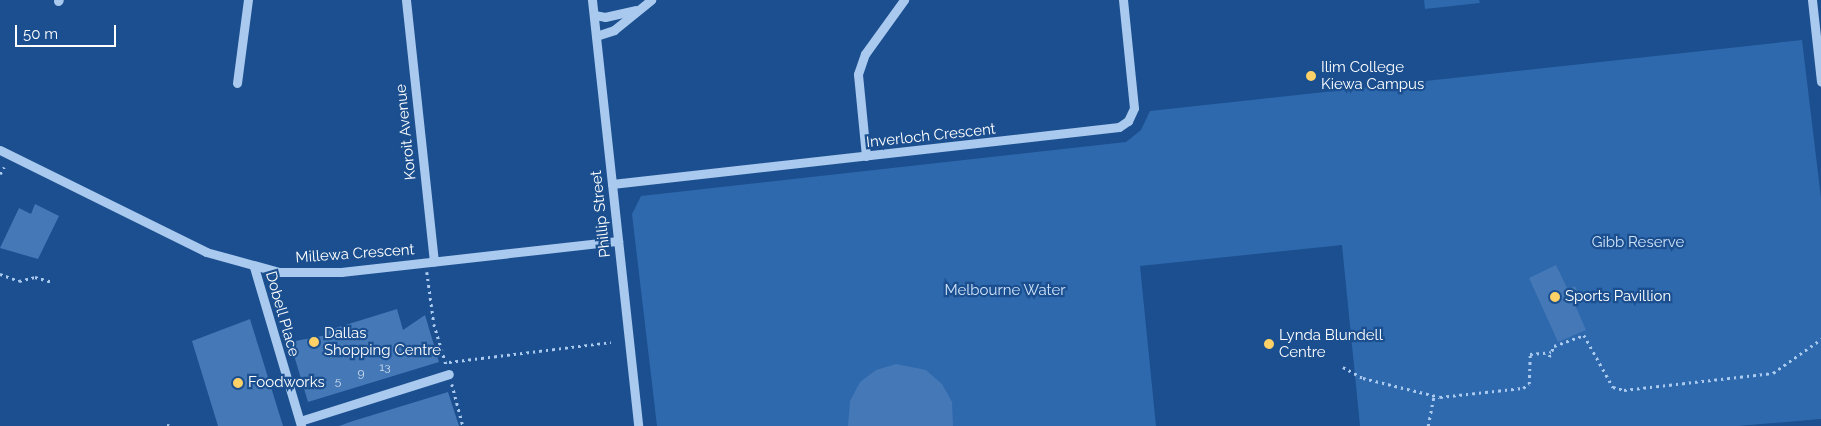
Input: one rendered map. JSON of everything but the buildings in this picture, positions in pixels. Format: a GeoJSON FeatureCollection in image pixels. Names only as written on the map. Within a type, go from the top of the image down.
{"type":"FeatureCollection","features":[{"type":"Feature","properties":{"kind":"street"},"geometry":{"type":"LineString","coordinates":[[237,83],[248,0]]}},
{"type":"Feature","properties":{"kind":"street","name":"Koroit Avenue"},"geometry":{"type":"LineString","coordinates":[[406,0],[430,262]]}},
{"type":"Feature","properties":{"kind":"street","name":"Phillip Street"},"geometry":{"type":"LineString","coordinates":[[592,0],[638,426]]}},
{"type":"Feature","properties":{"kind":"street"},"geometry":{"type":"LineString","coordinates":[[596,36],[614,30],[651,0]]}},
{"type":"Feature","properties":{"kind":"street"},"geometry":{"type":"LineString","coordinates":[[866,156],[858,74],[865,54],[904,0]]}},
{"type":"Feature","properties":{"kind":"street","name":"Inverloch Crescent"},"geometry":{"type":"LineString","coordinates":[[612,184],[1103,132],[1124,125],[1134,108],[1123,0]]}},
{"type":"Feature","properties":{"kind":"street"},"geometry":{"type":"LineString","coordinates":[[1812,0],[1820,57],[1821,82]]}},
{"type":"Feature","properties":{"kind":"street"},"geometry":{"type":"LineString","coordinates":[[594,15],[613,16],[638,10]]}},
{"type":"Feature","properties":{"kind":"street","name":"Millewa Crescent"},"geometry":{"type":"LineString","coordinates":[[0,150],[206,252],[254,267],[322,273],[618,241]]}},
{"type":"Feature","properties":{"kind":"street","name":"Dobell Place"},"geometry":{"type":"LineString","coordinates":[[254,267],[301,423]]}},
{"type":"Feature","properties":{"kind":"street"},"geometry":{"type":"LineString","coordinates":[[301,423],[449,374]]}},
{"type":"Feature","properties":{"kind":"path"},"geometry":{"type":"LineString","coordinates":[[0,174],[4,167]]}},
{"type":"Feature","properties":{"kind":"path"},"geometry":{"type":"LineString","coordinates":[[430,262],[434,324],[463,426]]}},
{"type":"Feature","properties":{"kind":"path"},"geometry":{"type":"LineString","coordinates":[[0,274],[19,282],[35,277],[52,282]]}},
{"type":"Feature","properties":{"kind":"path"},"geometry":{"type":"LineString","coordinates":[[1549,357],[1554,346],[1584,335],[1613,387],[1624,390],[1773,373],[1821,339]]}},
{"type":"Feature","properties":{"kind":"path"},"geometry":{"type":"LineString","coordinates":[[446,363],[611,342]]}},
{"type":"Feature","properties":{"kind":"path"},"geometry":{"type":"LineString","coordinates":[[1343,367],[1363,378],[1434,395],[1523,388],[1529,384],[1530,354],[1551,352]]}},
{"type":"Feature","properties":{"kind":"path"},"geometry":{"type":"LineString","coordinates":[[1428,426],[1434,395]]}},
{"type":"Feature","properties":{"kind":"path"},"geometry":{"type":"LineString","coordinates":[[167,425],[172,426]]}},
{"type":"Feature","properties":{"kind":"green space"},"geometry":{"type":"Polygon","coordinates":[[[1424,0],[1479,0],[1480,3],[1425,9],[1424,0]]]}},
{"type":"Feature","properties":{"kind":"green space","name":"Gibb Reserve"},"geometry":{"type":"Polygon","coordinates":[[[1802,40],[1821,198],[1821,419],[1738,426],[1360,426],[1342,245],[1140,266],[1156,426],[657,426],[632,214],[641,196],[1126,142],[1141,130],[1150,111],[1802,40]]]}},
{"type":"Feature","properties":{"kind":"place","name":"Ilim College Kiewa Campus"},"geometry":{"type":"Point","coordinates":[1311,76]}},
{"type":"Feature","properties":{"kind":"place","name":"Sports Pavillion"},"geometry":{"type":"Point","coordinates":[1555,297]}},
{"type":"Feature","properties":{"kind":"place","name":"Dallas Shopping Centre"},"geometry":{"type":"Point","coordinates":[314,342]}},
{"type":"Feature","properties":{"kind":"place","name":"Lynda Blundell Centre"},"geometry":{"type":"Point","coordinates":[1269,344]}},
{"type":"Feature","properties":{"kind":"place","name":"Foodworks"},"geometry":{"type":"Point","coordinates":[238,383]}},
{"type":"Feature","properties":{"kind":"park label","name":"Melbourne Water"},"geometry":{"type":"Point","coordinates":[1005,291]}}]}
